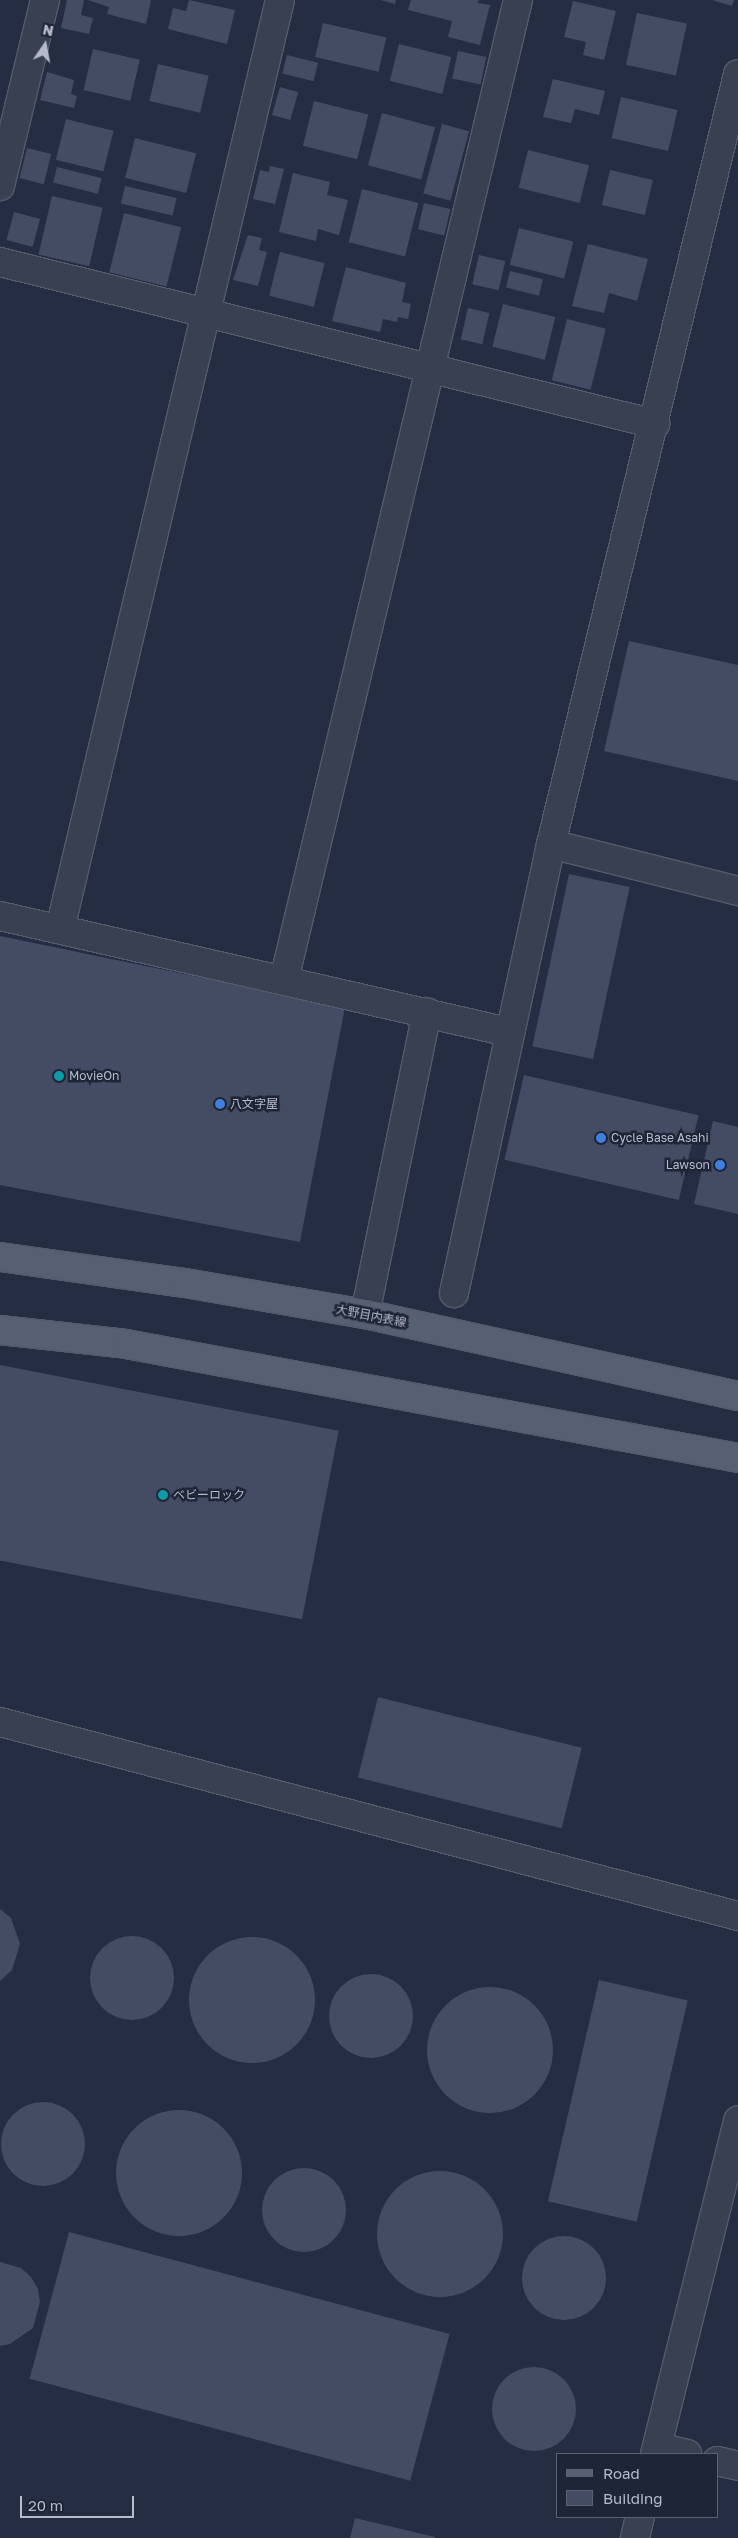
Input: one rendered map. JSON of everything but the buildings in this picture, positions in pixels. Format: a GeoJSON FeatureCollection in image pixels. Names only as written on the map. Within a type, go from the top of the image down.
{"type":"FeatureCollection","features":[{"type":"Feature","properties":{"kind":"main road","name":"大野目内表線"},"geometry":{"type":"LineString","coordinates":[[0,1257],[185,1283],[365,1314],[738,1396]]}},
{"type":"Feature","properties":{"kind":"main road"},"geometry":{"type":"LineString","coordinates":[[0,1330],[126,1344],[738,1458]]}},
{"type":"Feature","properties":{"kind":"street"},"geometry":{"type":"LineString","coordinates":[[0,186],[45,0]]}},
{"type":"Feature","properties":{"kind":"street"},"geometry":{"type":"LineString","coordinates":[[60,930],[280,0]]}},
{"type":"Feature","properties":{"kind":"street"},"geometry":{"type":"LineString","coordinates":[[284,980],[518,0]]}},
{"type":"Feature","properties":{"kind":"street"},"geometry":{"type":"LineString","coordinates":[[454,1293],[508,1032],[550,844],[655,424],[738,74]]}},
{"type":"Feature","properties":{"kind":"street"},"geometry":{"type":"LineString","coordinates":[[0,262],[205,315],[655,424]]}},
{"type":"Feature","properties":{"kind":"street"},"geometry":{"type":"LineString","coordinates":[[550,844],[738,891]]}},
{"type":"Feature","properties":{"kind":"street"},"geometry":{"type":"LineString","coordinates":[[0,916],[508,1032]]}},
{"type":"Feature","properties":{"kind":"street"},"geometry":{"type":"LineString","coordinates":[[365,1314],[427,1012]]}},
{"type":"Feature","properties":{"kind":"street"},"geometry":{"type":"LineString","coordinates":[[0,1722],[738,1916]]}},
{"type":"Feature","properties":{"kind":"street"},"geometry":{"type":"LineString","coordinates":[[677,2453],[656,2451],[738,2120]]}},
{"type":"Feature","properties":{"kind":"street"},"geometry":{"type":"LineString","coordinates":[[718,2461],[738,2466]]}},
{"type":"Feature","properties":{"kind":"street"},"geometry":{"type":"LineString","coordinates":[[635,2538],[640,2518]]}},
{"type":"Feature","properties":{"kind":"place","name":"MovieOn"},"geometry":{"type":"Point","coordinates":[59,1076]}},
{"type":"Feature","properties":{"kind":"place","name":"八文字屋"},"geometry":{"type":"Point","coordinates":[220,1104]}},
{"type":"Feature","properties":{"kind":"place","name":"Cycle Base Asahi"},"geometry":{"type":"Point","coordinates":[601,1138]}},
{"type":"Feature","properties":{"kind":"place","name":"Lawson"},"geometry":{"type":"Point","coordinates":[720,1165]}},
{"type":"Feature","properties":{"kind":"place","name":"ベビーロック"},"geometry":{"type":"Point","coordinates":[163,1495]}}]}
